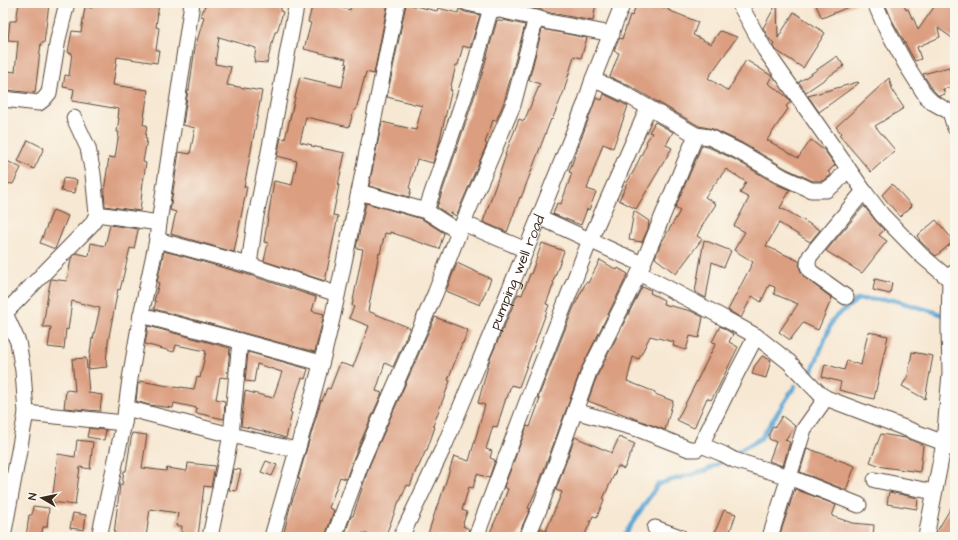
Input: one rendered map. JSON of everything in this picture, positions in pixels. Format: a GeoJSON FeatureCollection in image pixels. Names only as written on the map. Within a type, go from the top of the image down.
{"type":"FeatureCollection","features":[{"type":"Feature","properties":{"kind":"street"},"geometry":{"type":"LineString","coordinates":[[3,99],[39,103],[44,100],[49,93],[58,39],[67,3]]}},
{"type":"Feature","properties":{"kind":"street"},"geometry":{"type":"LineString","coordinates":[[99,537],[124,422],[141,315],[157,240],[192,3]]}},
{"type":"Feature","properties":{"kind":"street"},"geometry":{"type":"LineString","coordinates":[[272,537],[329,332],[397,3]]}},
{"type":"Feature","properties":{"kind":"street"},"geometry":{"type":"LineString","coordinates":[[467,3],[549,22],[612,34]]}},
{"type":"Feature","properties":{"kind":"street","name":"pumping well road"},"geometry":{"type":"LineString","coordinates":[[401,537],[446,442],[526,250],[585,104],[593,79],[623,3]]}},
{"type":"Feature","properties":{"kind":"street"},"geometry":{"type":"LineString","coordinates":[[739,3],[765,50],[882,215],[915,249],[953,278],[949,298],[949,446],[934,492],[926,537]]}},
{"type":"Feature","properties":{"kind":"street"},"geometry":{"type":"LineString","coordinates":[[875,3],[884,24],[905,63],[926,96],[932,102],[953,111],[955,128]]}},
{"type":"Feature","properties":{"kind":"street"},"geometry":{"type":"LineString","coordinates":[[249,265],[254,221],[269,152],[296,7]]}},
{"type":"Feature","properties":{"kind":"street"},"geometry":{"type":"LineString","coordinates":[[426,211],[473,71],[490,8]]}},
{"type":"Feature","properties":{"kind":"street"},"geometry":{"type":"LineString","coordinates":[[334,537],[362,461],[435,294],[513,105],[536,18]]}},
{"type":"Feature","properties":{"kind":"street"},"geometry":{"type":"LineString","coordinates":[[593,79],[625,94],[696,135],[709,137],[783,177],[811,190],[826,190],[836,183],[848,168]]}},
{"type":"Feature","properties":{"kind":"street"},"geometry":{"type":"LineString","coordinates":[[476,537],[590,240],[648,108]]}},
{"type":"Feature","properties":{"kind":"street"},"geometry":{"type":"LineString","coordinates":[[4,537],[26,413],[23,371],[18,342],[4,312],[92,224],[97,214],[93,174],[88,148],[74,118]]}},
{"type":"Feature","properties":{"kind":"street"},"geometry":{"type":"LineString","coordinates":[[526,537],[541,505],[589,372],[640,268],[696,135]]}},
{"type":"Feature","properties":{"kind":"street"},"geometry":{"type":"LineString","coordinates":[[846,298],[811,272],[808,260],[864,191]]}},
{"type":"Feature","properties":{"kind":"street"},"geometry":{"type":"LineString","coordinates":[[359,192],[426,211],[461,228],[526,250]]}},
{"type":"Feature","properties":{"kind":"street"},"geometry":{"type":"LineString","coordinates":[[97,214],[159,223]]}},
{"type":"Feature","properties":{"kind":"street"},"geometry":{"type":"LineString","coordinates":[[539,218],[590,240],[756,336],[790,362],[820,394],[826,398],[949,446]]}},
{"type":"Feature","properties":{"kind":"street"},"geometry":{"type":"LineString","coordinates":[[157,240],[249,265],[337,294]]}},
{"type":"Feature","properties":{"kind":"street"},"geometry":{"type":"LineString","coordinates":[[141,315],[321,364]]}},
{"type":"Feature","properties":{"kind":"street"},"geometry":{"type":"LineString","coordinates":[[575,411],[638,429],[679,446],[696,449],[701,445],[756,336]]}},
{"type":"Feature","properties":{"kind":"street"},"geometry":{"type":"LineString","coordinates":[[210,537],[231,435],[240,341]]}},
{"type":"Feature","properties":{"kind":"street"},"geometry":{"type":"LineString","coordinates":[[770,537],[804,429],[826,398]]}},
{"type":"Feature","properties":{"kind":"street"},"geometry":{"type":"LineString","coordinates":[[126,408],[297,450]]}},
{"type":"Feature","properties":{"kind":"street"},"geometry":{"type":"LineString","coordinates":[[26,413],[124,422]]}},
{"type":"Feature","properties":{"kind":"street"},"geometry":{"type":"LineString","coordinates":[[701,445],[729,457],[789,477],[859,505]]}},
{"type":"Feature","properties":{"kind":"street"},"geometry":{"type":"LineString","coordinates":[[875,480],[934,492]]}},
{"type":"Feature","properties":{"kind":"street"},"geometry":{"type":"LineString","coordinates":[[655,528],[680,537]]}},
{"type":"Feature","properties":{"kind":"building"},"geometry":{"type":"Polygon","coordinates":[[[19,3],[49,4],[44,43],[41,43],[35,93],[6,90],[8,71],[15,72],[18,41],[8,40],[10,21],[16,21],[19,3]]]}},
{"type":"Feature","properties":{"kind":"building"},"geometry":{"type":"Polygon","coordinates":[[[92,3],[159,3],[156,27],[159,28],[156,50],[159,50],[157,63],[117,57],[113,85],[148,90],[143,125],[147,125],[145,139],[147,139],[143,162],[146,163],[140,211],[105,206],[104,191],[109,157],[115,158],[119,132],[117,132],[119,109],[72,101],[74,89],[63,87],[65,75],[69,76],[72,53],[68,52],[72,31],[81,32],[85,7],[92,8],[92,3]]]}},
{"type":"Feature","properties":{"kind":"building"},"geometry":{"type":"Polygon","coordinates":[[[206,3],[282,3],[280,11],[283,12],[277,32],[275,32],[267,63],[254,62],[256,48],[219,37],[215,64],[231,67],[227,85],[262,91],[244,187],[247,187],[234,252],[171,234],[176,212],[170,210],[179,152],[190,154],[195,128],[183,125],[195,48],[204,17],[201,16],[206,3]]]}},
{"type":"Feature","properties":{"kind":"building"},"geometry":{"type":"Polygon","coordinates":[[[313,3],[324,3],[350,10],[351,3],[388,3],[374,74],[366,72],[356,110],[354,110],[349,127],[306,117],[300,142],[312,145],[311,146],[345,153],[333,215],[338,216],[325,281],[264,261],[268,243],[264,242],[274,181],[292,185],[297,161],[277,156],[281,138],[285,139],[300,77],[342,87],[347,64],[345,63],[346,59],[304,49],[311,23],[308,22],[313,3]]]}},
{"type":"Feature","properties":{"kind":"building"},"geometry":{"type":"Polygon","coordinates":[[[509,3],[596,3],[593,21],[509,3]]]}},
{"type":"Feature","properties":{"kind":"building"},"geometry":{"type":"Polygon","coordinates":[[[637,3],[651,3],[698,22],[693,35],[711,44],[720,31],[737,37],[708,78],[728,91],[746,60],[772,76],[768,83],[787,97],[791,102],[786,106],[788,109],[767,140],[798,158],[811,140],[825,151],[835,165],[828,172],[831,174],[830,176],[823,181],[813,181],[787,169],[742,143],[713,129],[699,126],[630,86],[610,77],[619,53],[614,51],[620,38],[622,39],[630,15],[632,16],[637,3]]]}},
{"type":"Feature","properties":{"kind":"building"},"geometry":{"type":"Polygon","coordinates":[[[777,3],[778,38],[794,12],[825,33],[803,68],[777,51],[773,45],[774,43],[770,40],[763,28],[777,3]]]}},
{"type":"Feature","properties":{"kind":"building"},"geometry":{"type":"Polygon","coordinates":[[[815,3],[858,3],[822,18],[815,3]]]}},
{"type":"Feature","properties":{"kind":"building"},"geometry":{"type":"Polygon","coordinates":[[[894,3],[903,3],[906,10],[908,9],[912,18],[913,17],[918,30],[937,3],[948,3],[955,8],[955,40],[938,28],[940,37],[917,47],[921,59],[915,61],[892,20],[886,6],[894,3]]]}},
{"type":"Feature","properties":{"kind":"building"},"geometry":{"type":"Polygon","coordinates":[[[406,4],[437,11],[438,8],[458,13],[459,9],[465,12],[480,15],[470,48],[463,46],[458,65],[456,65],[450,90],[452,90],[433,163],[417,159],[409,188],[411,189],[409,197],[369,186],[382,122],[416,130],[422,106],[387,97],[406,4]]]}},
{"type":"Feature","properties":{"kind":"building"},"geometry":{"type":"Polygon","coordinates":[[[497,20],[525,25],[504,102],[496,121],[493,120],[485,143],[487,144],[456,216],[451,213],[450,216],[437,207],[482,74],[497,20]]]}},
{"type":"Feature","properties":{"kind":"building"},"geometry":{"type":"Polygon","coordinates":[[[542,29],[587,38],[581,58],[574,56],[564,91],[552,120],[551,119],[507,232],[483,222],[505,155],[519,119],[524,121],[540,84],[529,80],[542,29]]]}},
{"type":"Feature","properties":{"kind":"building"},"geometry":{"type":"Polygon","coordinates":[[[837,56],[844,66],[806,92],[799,82],[837,56]]]}},
{"type":"Feature","properties":{"kind":"building"},"geometry":{"type":"Polygon","coordinates":[[[949,67],[954,87],[943,89],[945,94],[939,96],[933,90],[923,74],[949,67]]]}},
{"type":"Feature","properties":{"kind":"building"},"geometry":{"type":"Polygon","coordinates":[[[889,78],[893,92],[904,108],[875,126],[895,150],[871,172],[839,135],[841,133],[836,127],[889,78]]]}},
{"type":"Feature","properties":{"kind":"building"},"geometry":{"type":"Polygon","coordinates":[[[858,82],[859,83],[819,112],[808,96],[858,82]]]}},
{"type":"Feature","properties":{"kind":"building"},"geometry":{"type":"Polygon","coordinates":[[[604,94],[628,106],[613,148],[603,144],[587,189],[596,192],[581,225],[553,214],[557,203],[561,204],[572,173],[569,172],[596,98],[602,100],[604,94]]]}},
{"type":"Feature","properties":{"kind":"building"},"geometry":{"type":"Polygon","coordinates":[[[655,122],[673,132],[666,145],[672,148],[636,209],[619,200],[636,167],[647,143],[646,142],[652,133],[649,132],[655,122]]]}},
{"type":"Feature","properties":{"kind":"building"},"geometry":{"type":"Polygon","coordinates":[[[28,140],[44,148],[34,169],[18,161],[28,140]]]}},
{"type":"Feature","properties":{"kind":"building"},"geometry":{"type":"Polygon","coordinates":[[[702,145],[734,159],[778,185],[790,190],[780,208],[820,230],[810,242],[779,223],[766,246],[799,261],[800,269],[804,277],[832,298],[818,330],[803,323],[790,340],[779,332],[798,304],[774,294],[775,287],[769,285],[761,302],[752,296],[741,318],[728,310],[753,262],[734,250],[745,232],[734,226],[749,198],[740,193],[746,182],[726,169],[705,197],[716,204],[697,236],[702,239],[676,274],[655,258],[660,245],[680,211],[675,208],[702,145]]]}},
{"type":"Feature","properties":{"kind":"building"},"geometry":{"type":"Polygon","coordinates":[[[3,159],[21,168],[13,184],[3,183],[3,159]]]}},
{"type":"Feature","properties":{"kind":"building"},"geometry":{"type":"Polygon","coordinates":[[[63,178],[77,180],[75,193],[61,191],[63,178]]]}},
{"type":"Feature","properties":{"kind":"building"},"geometry":{"type":"Polygon","coordinates":[[[892,184],[912,206],[900,217],[882,195],[892,184]]]}},
{"type":"Feature","properties":{"kind":"building"},"geometry":{"type":"Polygon","coordinates":[[[366,203],[422,219],[444,233],[439,249],[390,232],[390,234],[385,233],[380,254],[379,253],[368,311],[410,328],[393,367],[385,363],[376,391],[382,393],[346,479],[340,477],[329,508],[334,510],[325,537],[307,537],[284,532],[321,400],[322,401],[327,388],[330,389],[340,363],[353,367],[369,326],[349,318],[354,307],[352,306],[363,249],[356,248],[366,203]]]}},
{"type":"Feature","properties":{"kind":"building"},"geometry":{"type":"Polygon","coordinates":[[[864,206],[884,230],[879,235],[887,241],[862,273],[826,251],[864,206]]]}},
{"type":"Feature","properties":{"kind":"building"},"geometry":{"type":"Polygon","coordinates":[[[53,210],[68,216],[55,249],[40,243],[53,210]]]}},
{"type":"Feature","properties":{"kind":"building"},"geometry":{"type":"Polygon","coordinates":[[[634,211],[649,221],[648,229],[642,242],[629,240],[634,211]]]}},
{"type":"Feature","properties":{"kind":"building"},"geometry":{"type":"Polygon","coordinates":[[[936,220],[954,241],[936,256],[919,240],[917,236],[936,220]]]}},
{"type":"Feature","properties":{"kind":"building"},"geometry":{"type":"Polygon","coordinates":[[[110,225],[138,230],[134,249],[130,248],[120,290],[118,289],[108,342],[107,367],[88,369],[92,338],[93,339],[100,308],[72,301],[68,330],[66,329],[64,349],[48,347],[51,327],[43,327],[48,293],[51,279],[67,281],[71,259],[76,253],[89,256],[91,243],[105,246],[110,225]]]}},
{"type":"Feature","properties":{"kind":"building"},"geometry":{"type":"Polygon","coordinates":[[[704,240],[731,251],[724,267],[712,262],[706,298],[695,292],[704,240]]]}},
{"type":"Feature","properties":{"kind":"building"},"geometry":{"type":"Polygon","coordinates":[[[542,243],[564,251],[546,304],[549,305],[519,387],[511,385],[497,427],[493,426],[486,449],[492,451],[490,458],[495,460],[489,478],[477,474],[473,488],[469,487],[462,510],[467,512],[463,523],[463,526],[469,529],[466,537],[427,537],[454,456],[469,461],[485,405],[478,403],[490,359],[518,294],[522,295],[542,243]]]}},
{"type":"Feature","properties":{"kind":"building"},"geometry":{"type":"Polygon","coordinates":[[[164,251],[246,274],[316,297],[312,311],[324,314],[315,352],[154,309],[156,301],[154,301],[159,283],[157,282],[164,251]]]}},
{"type":"Feature","properties":{"kind":"building"},"geometry":{"type":"Polygon","coordinates":[[[600,260],[617,270],[618,268],[628,274],[581,369],[538,486],[528,508],[530,509],[518,537],[488,537],[508,489],[504,487],[527,426],[530,427],[540,399],[538,398],[573,309],[586,282],[588,283],[600,260]]]}},
{"type":"Feature","properties":{"kind":"building"},"geometry":{"type":"Polygon","coordinates":[[[457,263],[491,279],[480,305],[446,291],[457,263]]]}},
{"type":"Feature","properties":{"kind":"building"},"geometry":{"type":"Polygon","coordinates":[[[875,279],[892,283],[890,294],[873,290],[875,279]]]}},
{"type":"Feature","properties":{"kind":"building"},"geometry":{"type":"Polygon","coordinates":[[[642,287],[651,290],[650,293],[664,300],[663,304],[691,311],[703,317],[699,338],[690,336],[686,350],[673,346],[674,342],[650,336],[639,359],[633,357],[627,381],[673,401],[665,430],[588,401],[597,376],[642,287]]]}},
{"type":"Feature","properties":{"kind":"building"},"geometry":{"type":"Polygon","coordinates":[[[435,317],[468,330],[448,380],[450,381],[433,426],[435,427],[427,450],[417,468],[410,486],[407,485],[399,501],[385,537],[375,537],[363,533],[361,537],[344,537],[351,516],[353,516],[370,464],[435,317]]]}},
{"type":"Feature","properties":{"kind":"building"},"geometry":{"type":"Polygon","coordinates":[[[148,326],[230,348],[227,378],[220,377],[216,399],[225,401],[224,419],[196,413],[197,408],[174,403],[173,408],[149,405],[136,401],[138,383],[140,384],[140,381],[194,389],[197,377],[200,378],[206,351],[176,345],[174,352],[145,344],[148,326]]]}},
{"type":"Feature","properties":{"kind":"building"},"geometry":{"type":"Polygon","coordinates":[[[720,326],[733,334],[729,342],[738,347],[711,400],[707,398],[694,428],[677,420],[716,343],[712,342],[720,326]]]}},
{"type":"Feature","properties":{"kind":"building"},"geometry":{"type":"Polygon","coordinates":[[[868,332],[888,336],[874,399],[839,390],[841,382],[822,377],[825,364],[844,370],[847,361],[861,365],[868,332]]]}},
{"type":"Feature","properties":{"kind":"building"},"geometry":{"type":"Polygon","coordinates":[[[248,352],[308,369],[305,379],[302,378],[290,412],[292,413],[286,438],[241,426],[245,391],[273,398],[282,372],[257,364],[254,382],[245,381],[248,352]]]}},
{"type":"Feature","properties":{"kind":"building"},"geometry":{"type":"Polygon","coordinates":[[[912,352],[933,356],[925,399],[902,386],[908,376],[912,352]]]}},
{"type":"Feature","properties":{"kind":"building"},"geometry":{"type":"Polygon","coordinates":[[[762,356],[771,360],[766,378],[752,374],[754,367],[762,356]]]}},
{"type":"Feature","properties":{"kind":"building"},"geometry":{"type":"Polygon","coordinates":[[[86,358],[89,393],[102,395],[100,411],[64,408],[66,390],[75,391],[72,359],[86,358]]]}},
{"type":"Feature","properties":{"kind":"building"},"geometry":{"type":"Polygon","coordinates":[[[782,416],[795,426],[785,440],[790,442],[783,466],[769,461],[776,442],[769,439],[769,434],[773,426],[775,427],[782,416]]]}},
{"type":"Feature","properties":{"kind":"building"},"geometry":{"type":"Polygon","coordinates":[[[89,428],[106,430],[104,440],[87,437],[89,428]]]}},
{"type":"Feature","properties":{"kind":"building"},"geometry":{"type":"Polygon","coordinates":[[[132,433],[147,435],[142,468],[166,471],[167,468],[187,471],[188,463],[215,466],[211,487],[204,486],[198,537],[181,537],[182,526],[176,526],[178,513],[150,509],[146,537],[133,537],[114,534],[120,485],[122,485],[124,471],[126,471],[132,433]]]}},
{"type":"Feature","properties":{"kind":"building"},"geometry":{"type":"Polygon","coordinates":[[[881,434],[905,438],[923,445],[920,472],[883,467],[870,462],[881,434]]]}},
{"type":"Feature","properties":{"kind":"building"},"geometry":{"type":"Polygon","coordinates":[[[575,437],[612,453],[619,437],[635,444],[624,469],[618,466],[603,499],[604,500],[597,517],[593,516],[584,537],[537,537],[541,528],[546,531],[562,492],[556,490],[575,437]]]}},
{"type":"Feature","properties":{"kind":"building"},"geometry":{"type":"Polygon","coordinates":[[[77,440],[93,442],[90,469],[80,467],[75,505],[52,502],[58,454],[75,457],[77,440]]]}},
{"type":"Feature","properties":{"kind":"building"},"geometry":{"type":"Polygon","coordinates":[[[807,448],[855,466],[846,490],[800,472],[807,448]]]}},
{"type":"Feature","properties":{"kind":"building"},"geometry":{"type":"Polygon","coordinates":[[[266,461],[277,465],[272,476],[261,472],[266,461]]]}},
{"type":"Feature","properties":{"kind":"building"},"geometry":{"type":"Polygon","coordinates":[[[233,469],[241,470],[236,491],[229,490],[233,469]]]}},
{"type":"Feature","properties":{"kind":"building"},"geometry":{"type":"Polygon","coordinates":[[[795,489],[836,505],[832,516],[852,523],[874,525],[873,537],[850,535],[850,537],[779,537],[795,489]]]}},
{"type":"Feature","properties":{"kind":"building"},"geometry":{"type":"Polygon","coordinates":[[[889,492],[918,498],[917,509],[887,504],[889,492]]]}},
{"type":"Feature","properties":{"kind":"building"},"geometry":{"type":"Polygon","coordinates":[[[955,501],[955,537],[935,537],[936,533],[955,501]]]}},
{"type":"Feature","properties":{"kind":"building"},"geometry":{"type":"Polygon","coordinates":[[[33,506],[49,508],[47,527],[43,527],[41,537],[26,537],[29,515],[32,515],[33,506]]]}},
{"type":"Feature","properties":{"kind":"building"},"geometry":{"type":"Polygon","coordinates":[[[724,510],[736,514],[728,537],[713,537],[724,510]]]}},
{"type":"Feature","properties":{"kind":"building"},"geometry":{"type":"Polygon","coordinates":[[[73,513],[86,515],[84,530],[70,528],[73,513]]]}},
{"type":"Feature","properties":{"kind":"waterway"},"geometry":{"type":"LineString","coordinates":[[812,371],[833,319],[858,299],[893,300],[947,317]]}},
{"type":"Feature","properties":{"kind":"waterway"},"geometry":{"type":"LineString","coordinates":[[732,455],[761,438],[795,386]]}},
{"type":"Feature","properties":{"kind":"waterway"},"geometry":{"type":"LineString","coordinates":[[623,537],[658,484],[707,470],[726,459]]}}]}
